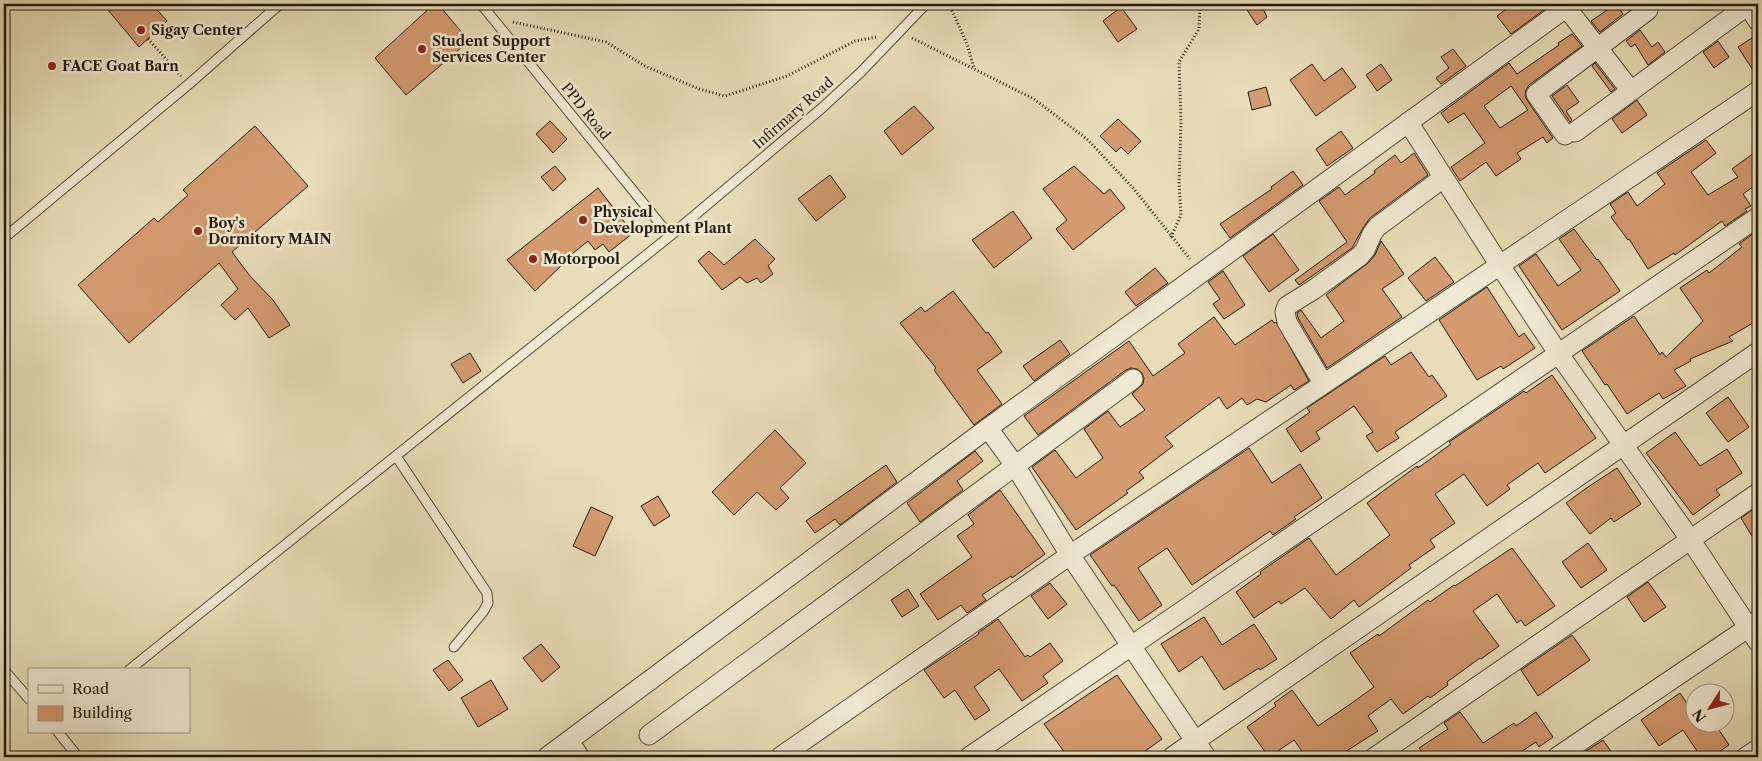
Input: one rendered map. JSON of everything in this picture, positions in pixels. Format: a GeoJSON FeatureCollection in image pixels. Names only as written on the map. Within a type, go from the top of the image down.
{"type":"FeatureCollection","features":[{"type":"Feature","properties":{"kind":"street"},"geometry":{"type":"LineString","coordinates":[[1643,4],[1648,10],[1536,94],[1570,133],[1751,10]]}},
{"type":"Feature","properties":{"kind":"street"},"geometry":{"type":"LineString","coordinates":[[547,757],[988,428],[1568,6],[1630,91]]}},
{"type":"Feature","properties":{"kind":"street"},"geometry":{"type":"LineString","coordinates":[[780,757],[1070,554],[1758,90]]}},
{"type":"Feature","properties":{"kind":"street"},"geometry":{"type":"LineString","coordinates":[[1408,122],[1558,353],[1755,630],[1557,757]]}},
{"type":"Feature","properties":{"kind":"street"},"geometry":{"type":"LineString","coordinates":[[1323,383],[1287,322],[1285,312],[1287,306],[1353,262],[1365,250],[1377,227],[1443,178]]}},
{"type":"Feature","properties":{"kind":"street"},"geometry":{"type":"LineString","coordinates":[[968,757],[1758,217]]}},
{"type":"Feature","properties":{"kind":"street"},"geometry":{"type":"LineString","coordinates":[[1172,757],[1622,444],[1758,352]]}},
{"type":"Feature","properties":{"kind":"street"},"geometry":{"type":"LineString","coordinates":[[648,735],[1133,380]]}},
{"type":"Feature","properties":{"kind":"street"},"geometry":{"type":"LineString","coordinates":[[988,428],[1016,467],[1070,554],[1206,757]]}},
{"type":"Feature","properties":{"kind":"street"},"geometry":{"type":"LineString","coordinates":[[1375,757],[1758,494]]}},
{"type":"Feature","properties":{"kind":"street"},"geometry":{"type":"LineString","coordinates":[[569,742],[580,757]]}},
{"type":"Feature","properties":{"kind":"street"},"geometry":{"type":"LineString","coordinates":[[1746,757],[1758,749]]}},
{"type":"Feature","properties":{"kind":"lane"},"geometry":{"type":"LineString","coordinates":[[4,238],[189,84],[280,4]]}},
{"type":"Feature","properties":{"kind":"lane","name":"PPD Road"},"geometry":{"type":"LineString","coordinates":[[481,4],[670,236]]}},
{"type":"Feature","properties":{"kind":"lane","name":"Infirmary Road"},"geometry":{"type":"LineString","coordinates":[[131,668],[670,236],[822,108],[861,72],[926,4]]}},
{"type":"Feature","properties":{"kind":"lane"},"geometry":{"type":"LineString","coordinates":[[396,456],[487,593],[488,603],[483,612],[454,647]]}},
{"type":"Feature","properties":{"kind":"lane"},"geometry":{"type":"LineString","coordinates":[[4,670],[28,698]]}},
{"type":"Feature","properties":{"kind":"lane"},"geometry":{"type":"LineString","coordinates":[[60,734],[78,757]]}},
{"type":"Feature","properties":{"kind":"path"},"geometry":{"type":"LineString","coordinates":[[949,4],[967,44],[974,69]]}},
{"type":"Feature","properties":{"kind":"path"},"geometry":{"type":"LineString","coordinates":[[1171,237],[1181,215],[1179,184],[1181,122],[1179,62],[1199,29],[1200,4]]}},
{"type":"Feature","properties":{"kind":"path"},"geometry":{"type":"LineString","coordinates":[[491,17],[606,42],[645,66],[699,90],[725,96],[787,76],[855,41],[899,32],[1034,99],[1088,140],[1133,188],[1202,273]]}},
{"type":"Feature","properties":{"kind":"path"},"geometry":{"type":"LineString","coordinates":[[148,39],[189,84]]}},
{"type":"Feature","properties":{"kind":"building","name":"Sigay Center"},"geometry":{"type":"Polygon","coordinates":[[[103,4],[152,4],[167,21],[139,47],[103,4]]]}},
{"type":"Feature","properties":{"kind":"building","name":"Student Support Services Center"},"geometry":{"type":"Polygon","coordinates":[[[434,4],[438,4],[469,41],[406,95],[375,58],[434,4]]]}},
{"type":"Feature","properties":{"kind":"building"},"geometry":{"type":"Polygon","coordinates":[[[1243,4],[1261,4],[1267,17],[1257,25],[1243,4]]]}},
{"type":"Feature","properties":{"kind":"building"},"geometry":{"type":"Polygon","coordinates":[[[1513,4],[1552,4],[1511,34],[1497,16],[1513,4]]]}},
{"type":"Feature","properties":{"kind":"building"},"geometry":{"type":"Polygon","coordinates":[[[1616,4],[1623,14],[1600,32],[1591,21],[1616,4]]]}},
{"type":"Feature","properties":{"kind":"building"},"geometry":{"type":"Polygon","coordinates":[[[1121,7],[1137,29],[1118,42],[1103,21],[1121,7]]]}},
{"type":"Feature","properties":{"kind":"building"},"geometry":{"type":"Polygon","coordinates":[[[1640,30],[1652,47],[1658,42],[1665,52],[1648,65],[1635,44],[1631,47],[1626,41],[1640,30]]]}},
{"type":"Feature","properties":{"kind":"building"},"geometry":{"type":"Polygon","coordinates":[[[1572,34],[1582,46],[1529,85],[1525,96],[1553,138],[1547,143],[1543,137],[1517,153],[1521,159],[1496,176],[1486,162],[1460,181],[1451,167],[1485,143],[1464,113],[1448,123],[1441,113],[1509,63],[1517,74],[1559,45],[1558,43],[1572,34]],[[1511,86],[1484,106],[1500,128],[1528,110],[1511,86]]]}},
{"type":"Feature","properties":{"kind":"building"},"geometry":{"type":"Polygon","coordinates":[[[1758,34],[1758,78],[1738,47],[1758,34]]]}},
{"type":"Feature","properties":{"kind":"building"},"geometry":{"type":"Polygon","coordinates":[[[1718,41],[1729,57],[1714,68],[1703,52],[1718,41]]]}},
{"type":"Feature","properties":{"kind":"building"},"geometry":{"type":"Polygon","coordinates":[[[1453,49],[1466,66],[1441,84],[1436,78],[1449,68],[1441,57],[1453,49]]]}},
{"type":"Feature","properties":{"kind":"building"},"geometry":{"type":"Polygon","coordinates":[[[1595,63],[1615,89],[1611,92],[1592,66],[1595,63]]]}},
{"type":"Feature","properties":{"kind":"building"},"geometry":{"type":"Polygon","coordinates":[[[1312,64],[1324,81],[1342,68],[1356,87],[1316,116],[1290,80],[1312,64]]]}},
{"type":"Feature","properties":{"kind":"building"},"geometry":{"type":"Polygon","coordinates":[[[1381,64],[1392,80],[1377,91],[1366,75],[1381,64]]]}},
{"type":"Feature","properties":{"kind":"building"},"geometry":{"type":"Polygon","coordinates":[[[1567,85],[1579,102],[1566,111],[1572,120],[1570,122],[1552,96],[1567,85]]]}},
{"type":"Feature","properties":{"kind":"building"},"geometry":{"type":"Polygon","coordinates":[[[1266,87],[1271,105],[1252,110],[1248,92],[1266,87]]]}},
{"type":"Feature","properties":{"kind":"building"},"geometry":{"type":"Polygon","coordinates":[[[1637,100],[1647,115],[1622,133],[1612,119],[1637,100]]]}},
{"type":"Feature","properties":{"kind":"building"},"geometry":{"type":"Polygon","coordinates":[[[914,106],[934,128],[902,155],[884,131],[914,106]]]}},
{"type":"Feature","properties":{"kind":"building"},"geometry":{"type":"Polygon","coordinates":[[[1118,119],[1141,141],[1128,154],[1121,147],[1116,152],[1100,136],[1118,119]]]}},
{"type":"Feature","properties":{"kind":"building"},"geometry":{"type":"Polygon","coordinates":[[[550,121],[567,139],[553,153],[536,134],[550,121]]]}},
{"type":"Feature","properties":{"kind":"building","name":"Boy's Dormitory MAIN"},"geometry":{"type":"Polygon","coordinates":[[[255,126],[308,186],[232,252],[250,276],[273,300],[290,325],[269,338],[248,308],[235,320],[221,305],[238,289],[219,263],[129,343],[78,285],[154,218],[158,222],[188,195],[183,190],[255,126]]]}},
{"type":"Feature","properties":{"kind":"building"},"geometry":{"type":"Polygon","coordinates":[[[1341,131],[1353,148],[1327,166],[1316,149],[1341,131]]]}},
{"type":"Feature","properties":{"kind":"building"},"geometry":{"type":"Polygon","coordinates":[[[1706,140],[1716,153],[1691,172],[1708,195],[1738,177],[1732,169],[1758,150],[1758,183],[1743,194],[1751,206],[1745,209],[1747,211],[1725,226],[1722,221],[1675,255],[1674,253],[1648,269],[1629,239],[1611,217],[1616,213],[1610,204],[1628,192],[1637,206],[1665,184],[1657,173],[1706,140]]]}},
{"type":"Feature","properties":{"kind":"building"},"geometry":{"type":"Polygon","coordinates":[[[1414,153],[1428,175],[1370,218],[1352,248],[1299,285],[1295,280],[1347,242],[1319,201],[1339,187],[1345,195],[1375,173],[1374,171],[1395,155],[1401,163],[1414,153]]]}},
{"type":"Feature","properties":{"kind":"building"},"geometry":{"type":"Polygon","coordinates":[[[555,166],[566,179],[553,191],[541,177],[555,166]]]}},
{"type":"Feature","properties":{"kind":"building"},"geometry":{"type":"Polygon","coordinates":[[[1074,166],[1104,194],[1110,189],[1125,208],[1073,250],[1056,229],[1067,220],[1043,189],[1074,166]]]}},
{"type":"Feature","properties":{"kind":"building"},"geometry":{"type":"Polygon","coordinates":[[[1293,171],[1303,185],[1230,238],[1220,224],[1272,189],[1271,187],[1293,171]]]}},
{"type":"Feature","properties":{"kind":"building"},"geometry":{"type":"Polygon","coordinates":[[[830,175],[846,197],[816,221],[798,199],[830,175]]]}},
{"type":"Feature","properties":{"kind":"building"},"geometry":{"type":"Polygon","coordinates":[[[598,188],[633,233],[609,252],[603,244],[595,250],[588,241],[562,262],[564,263],[535,291],[507,260],[598,188]]]}},
{"type":"Feature","properties":{"kind":"building"},"geometry":{"type":"Polygon","coordinates":[[[1013,211],[1032,238],[994,268],[972,240],[1013,211]]]}},
{"type":"Feature","properties":{"kind":"building"},"geometry":{"type":"Polygon","coordinates":[[[1574,229],[1620,291],[1562,330],[1519,266],[1536,254],[1558,286],[1581,270],[1559,239],[1574,229]]]}},
{"type":"Feature","properties":{"kind":"building"},"geometry":{"type":"Polygon","coordinates":[[[1758,230],[1758,320],[1729,337],[1733,341],[1690,359],[1691,361],[1674,370],[1686,386],[1663,399],[1659,393],[1627,414],[1582,351],[1634,316],[1660,355],[1662,352],[1666,357],[1703,321],[1680,288],[1707,270],[1709,273],[1742,247],[1739,244],[1758,230]]]}},
{"type":"Feature","properties":{"kind":"building"},"geometry":{"type":"Polygon","coordinates":[[[1273,234],[1299,270],[1269,292],[1243,256],[1273,234]]]}},
{"type":"Feature","properties":{"kind":"building"},"geometry":{"type":"Polygon","coordinates":[[[755,239],[775,259],[768,266],[773,274],[761,283],[757,278],[747,283],[740,277],[722,290],[698,261],[709,251],[724,265],[755,239]]]}},
{"type":"Feature","properties":{"kind":"building"},"geometry":{"type":"Polygon","coordinates":[[[1381,241],[1404,274],[1382,289],[1402,317],[1327,368],[1298,318],[1297,313],[1301,310],[1321,338],[1344,321],[1326,295],[1368,263],[1375,255],[1381,241]]]}},
{"type":"Feature","properties":{"kind":"building"},"geometry":{"type":"Polygon","coordinates":[[[1435,257],[1454,282],[1426,301],[1408,278],[1435,257]]]}},
{"type":"Feature","properties":{"kind":"building"},"geometry":{"type":"Polygon","coordinates":[[[1155,268],[1168,283],[1136,306],[1125,292],[1155,268]]]}},
{"type":"Feature","properties":{"kind":"building"},"geometry":{"type":"Polygon","coordinates":[[[1223,271],[1245,305],[1224,319],[1213,304],[1220,299],[1208,282],[1223,271]]]}},
{"type":"Feature","properties":{"kind":"building"},"geometry":{"type":"Polygon","coordinates":[[[1487,287],[1519,337],[1524,333],[1535,348],[1503,369],[1501,366],[1477,380],[1439,320],[1487,287]]]}},
{"type":"Feature","properties":{"kind":"building"},"geometry":{"type":"Polygon","coordinates":[[[953,291],[986,333],[988,332],[1002,352],[977,370],[1002,404],[974,425],[934,370],[936,368],[900,323],[921,307],[925,312],[953,291]]]}},
{"type":"Feature","properties":{"kind":"building"},"geometry":{"type":"Polygon","coordinates":[[[1214,317],[1235,345],[1272,320],[1274,323],[1276,322],[1309,381],[1294,390],[1291,385],[1266,402],[1257,399],[1247,405],[1242,398],[1227,409],[1219,397],[1165,437],[1173,446],[1139,472],[1144,478],[1126,491],[1128,493],[1076,530],[1032,467],[1055,450],[1076,478],[1103,458],[1084,429],[1108,411],[1120,427],[1145,410],[1132,394],[1143,384],[1144,378],[1142,373],[1137,369],[1131,368],[1126,370],[1038,435],[1024,416],[1129,341],[1153,376],[1185,353],[1178,344],[1214,317]]]}},
{"type":"Feature","properties":{"kind":"building"},"geometry":{"type":"Polygon","coordinates":[[[1060,340],[1070,354],[1034,381],[1023,366],[1060,340]]]}},
{"type":"Feature","properties":{"kind":"building"},"geometry":{"type":"Polygon","coordinates":[[[1411,352],[1429,377],[1432,375],[1447,396],[1395,432],[1399,438],[1377,452],[1366,436],[1373,432],[1354,406],[1316,432],[1320,439],[1301,452],[1286,429],[1310,412],[1307,408],[1385,356],[1391,365],[1411,352]]]}},
{"type":"Feature","properties":{"kind":"building"},"geometry":{"type":"Polygon","coordinates":[[[470,353],[481,371],[463,383],[451,364],[470,353]]]}},
{"type":"Feature","properties":{"kind":"building"},"geometry":{"type":"Polygon","coordinates":[[[1552,375],[1596,438],[1545,473],[1538,463],[1507,485],[1510,489],[1487,506],[1464,474],[1435,494],[1455,523],[1430,540],[1435,547],[1409,565],[1411,568],[1359,607],[1354,600],[1331,619],[1305,588],[1281,604],[1279,601],[1254,618],[1236,592],[1261,574],[1260,572],[1309,538],[1336,575],[1390,535],[1367,503],[1417,466],[1418,468],[1451,444],[1449,442],[1524,391],[1526,393],[1552,375]]]}},
{"type":"Feature","properties":{"kind":"building"},"geometry":{"type":"Polygon","coordinates":[[[1728,397],[1749,427],[1728,442],[1706,413],[1728,397]]]}},
{"type":"Feature","properties":{"kind":"building"},"geometry":{"type":"Polygon","coordinates":[[[775,430],[806,463],[780,488],[789,498],[776,510],[757,492],[734,515],[712,492],[775,430]]]}},
{"type":"Feature","properties":{"kind":"building"},"geometry":{"type":"Polygon","coordinates":[[[1675,432],[1700,466],[1727,449],[1742,473],[1716,490],[1720,495],[1693,515],[1646,453],[1675,432]]]}},
{"type":"Feature","properties":{"kind":"building"},"geometry":{"type":"Polygon","coordinates":[[[1249,448],[1272,483],[1300,464],[1322,498],[1294,517],[1296,519],[1273,535],[1270,531],[1192,585],[1167,548],[1138,568],[1162,605],[1139,621],[1090,555],[1249,448]]]}},
{"type":"Feature","properties":{"kind":"building"},"geometry":{"type":"Polygon","coordinates":[[[975,451],[983,461],[957,481],[963,490],[920,522],[907,503],[975,451]]]}},
{"type":"Feature","properties":{"kind":"building"},"geometry":{"type":"Polygon","coordinates":[[[886,465],[897,482],[840,525],[835,519],[815,533],[806,521],[886,465]]]}},
{"type":"Feature","properties":{"kind":"building"},"geometry":{"type":"Polygon","coordinates":[[[1617,468],[1641,504],[1614,522],[1611,518],[1590,534],[1566,503],[1617,468]]]}},
{"type":"Feature","properties":{"kind":"building"},"geometry":{"type":"Polygon","coordinates":[[[1000,490],[1045,554],[1012,578],[1011,576],[982,595],[986,600],[967,613],[961,605],[938,620],[920,594],[972,557],[957,536],[974,524],[968,515],[1000,490]]]}},
{"type":"Feature","properties":{"kind":"building"},"geometry":{"type":"Polygon","coordinates":[[[658,496],[670,516],[654,526],[641,506],[658,496]]]}},
{"type":"Feature","properties":{"kind":"building"},"geometry":{"type":"Polygon","coordinates":[[[1758,506],[1758,546],[1741,518],[1758,506]]]}},
{"type":"Feature","properties":{"kind":"building"},"geometry":{"type":"Polygon","coordinates":[[[591,507],[613,517],[595,556],[573,546],[591,507]]]}},
{"type":"Feature","properties":{"kind":"building"},"geometry":{"type":"Polygon","coordinates":[[[1588,543],[1607,570],[1581,588],[1562,562],[1588,543]]]}},
{"type":"Feature","properties":{"kind":"building"},"geometry":{"type":"Polygon","coordinates":[[[1512,548],[1555,606],[1525,626],[1521,620],[1517,623],[1497,594],[1473,611],[1499,646],[1447,682],[1448,685],[1430,698],[1428,696],[1403,714],[1391,699],[1368,716],[1378,731],[1337,757],[1306,757],[1294,740],[1269,757],[1247,727],[1276,706],[1274,703],[1292,690],[1318,726],[1374,687],[1350,653],[1378,634],[1379,636],[1428,600],[1430,602],[1512,548]]]}},
{"type":"Feature","properties":{"kind":"building"},"geometry":{"type":"Polygon","coordinates":[[[1648,582],[1666,607],[1644,622],[1627,597],[1648,582]]]}},
{"type":"Feature","properties":{"kind":"building"},"geometry":{"type":"Polygon","coordinates":[[[1050,583],[1067,604],[1048,619],[1031,596],[1050,583]]]}},
{"type":"Feature","properties":{"kind":"building"},"geometry":{"type":"Polygon","coordinates":[[[908,589],[919,606],[902,617],[891,600],[908,589]]]}},
{"type":"Feature","properties":{"kind":"building"},"geometry":{"type":"Polygon","coordinates":[[[1204,617],[1222,645],[1254,624],[1277,659],[1224,690],[1202,656],[1179,672],[1161,644],[1204,617]]]}},
{"type":"Feature","properties":{"kind":"building"},"geometry":{"type":"Polygon","coordinates":[[[998,619],[1025,657],[1028,655],[1030,657],[1050,643],[1063,661],[1043,676],[1048,683],[1022,701],[999,669],[974,687],[990,710],[975,720],[955,690],[944,698],[924,670],[979,634],[998,619]]]}},
{"type":"Feature","properties":{"kind":"building"},"geometry":{"type":"Polygon","coordinates":[[[1572,635],[1590,660],[1538,696],[1521,670],[1572,635]]]}},
{"type":"Feature","properties":{"kind":"building"},"geometry":{"type":"Polygon","coordinates":[[[541,644],[560,667],[542,682],[523,658],[541,644]]]}},
{"type":"Feature","properties":{"kind":"building"},"geometry":{"type":"Polygon","coordinates":[[[448,660],[463,680],[449,691],[433,670],[448,660]]]}},
{"type":"Feature","properties":{"kind":"building"},"geometry":{"type":"Polygon","coordinates":[[[1117,675],[1162,739],[1141,754],[1139,751],[1131,757],[1068,757],[1044,724],[1117,675]]]}},
{"type":"Feature","properties":{"kind":"building"},"geometry":{"type":"Polygon","coordinates":[[[491,680],[508,709],[478,727],[461,698],[491,680]]]}},
{"type":"Feature","properties":{"kind":"building"},"geometry":{"type":"Polygon","coordinates":[[[1680,693],[1684,699],[1684,732],[1683,730],[1659,746],[1641,720],[1680,693]]]}},
{"type":"Feature","properties":{"kind":"building"},"geometry":{"type":"Polygon","coordinates":[[[1460,712],[1483,743],[1514,723],[1516,726],[1536,712],[1553,737],[1539,747],[1536,742],[1513,757],[1426,757],[1419,748],[1448,729],[1444,723],[1460,712]]]}},
{"type":"Feature","properties":{"kind":"building"},"geometry":{"type":"Polygon","coordinates":[[[1686,734],[1722,734],[1729,745],[1711,757],[1701,757],[1686,734]]]}},
{"type":"Feature","properties":{"kind":"building"},"geometry":{"type":"Polygon","coordinates":[[[1603,740],[1615,757],[1577,757],[1603,740]]]}},
{"type":"Feature","properties":{"kind":"place","name":"Sigay Center"},"geometry":{"type":"Point","coordinates":[141,30]}},
{"type":"Feature","properties":{"kind":"place","name":"Student Support Services Center"},"geometry":{"type":"Point","coordinates":[422,49]}},
{"type":"Feature","properties":{"kind":"place","name":"FACE Goat Barn"},"geometry":{"type":"Point","coordinates":[52,66]}},
{"type":"Feature","properties":{"kind":"place","name":"Physical Development Plant"},"geometry":{"type":"Point","coordinates":[583,220]}},
{"type":"Feature","properties":{"kind":"place","name":"Boy's Dormitory MAIN"},"geometry":{"type":"Point","coordinates":[198,231]}},
{"type":"Feature","properties":{"kind":"place","name":"Motorpool"},"geometry":{"type":"Point","coordinates":[533,259]}}]}
